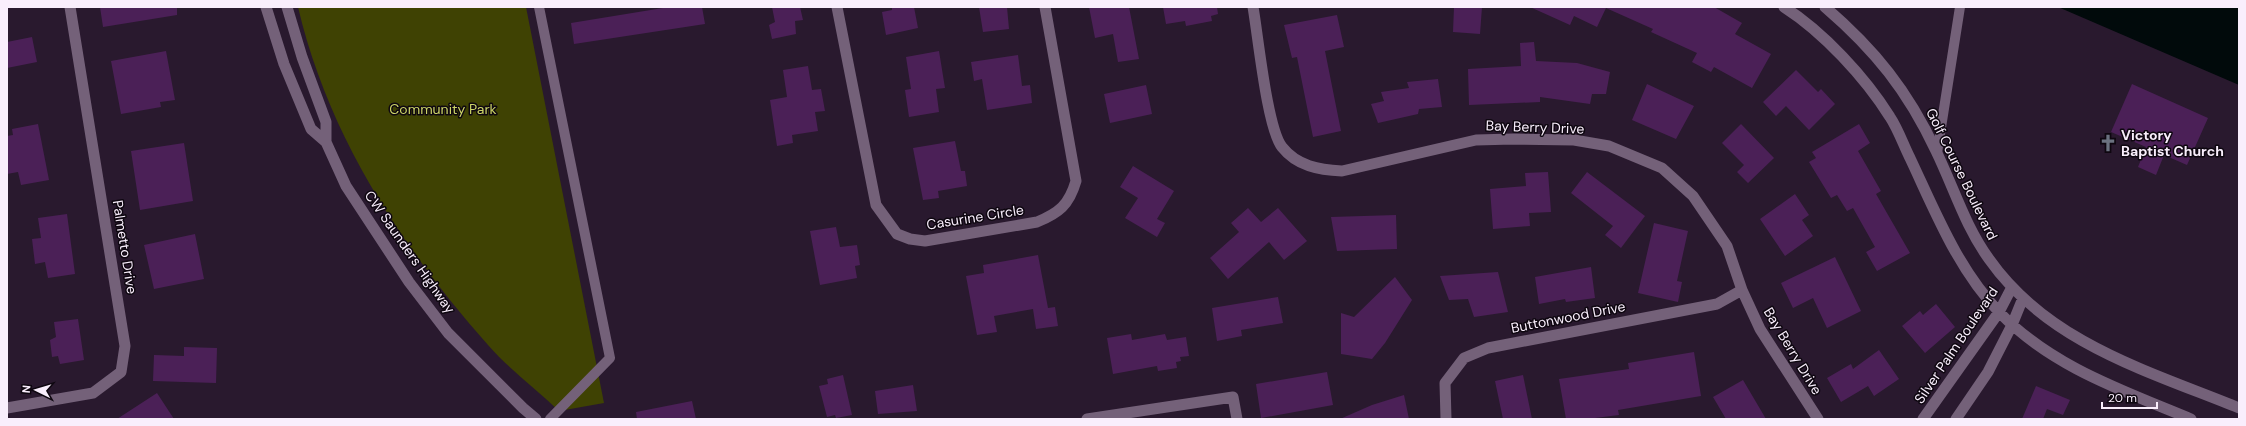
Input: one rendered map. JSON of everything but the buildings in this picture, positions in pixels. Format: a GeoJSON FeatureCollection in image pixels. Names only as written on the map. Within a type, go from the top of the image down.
{"type":"FeatureCollection","features":[{"type":"Feature","properties":{"kind":"street","name":"Palmetto Drive"},"geometry":{"type":"LineString","coordinates":[[7,408],[93,393],[121,372],[125,346],[70,7]]}},
{"type":"Feature","properties":{"kind":"street","name":"CW Saunders Highway"},"geometry":{"type":"LineString","coordinates":[[266,7],[286,71],[310,129],[326,142]]}},
{"type":"Feature","properties":{"kind":"street","name":"CW Saunders Highway"},"geometry":{"type":"LineString","coordinates":[[287,7],[306,71],[326,122],[326,142],[346,186],[408,282],[448,333],[523,408],[536,419]]}},
{"type":"Feature","properties":{"kind":"street","name":"Casurine Circle"},"geometry":{"type":"LineString","coordinates":[[837,7],[876,205],[897,234],[910,239],[925,241],[1037,222],[1054,215],[1069,200],[1076,182],[1045,7]]}},
{"type":"Feature","properties":{"kind":"street","name":"Bay Berry Drive"},"geometry":{"type":"LineString","coordinates":[[1253,7],[1272,122],[1282,147],[1305,166],[1322,170],[1342,171],[1476,140],[1513,138],[1574,140],[1609,146],[1662,168],[1693,196],[1727,246],[1742,290],[1760,329],[1818,419]]}},
{"type":"Feature","properties":{"kind":"street"},"geometry":{"type":"LineString","coordinates":[[1784,7],[1797,16],[1846,59],[1890,117],[1959,260],[1999,312],[2012,325],[2058,359],[2094,379],[2191,419]]}},
{"type":"Feature","properties":{"kind":"street","name":"Golf Course Boulevard"},"geometry":{"type":"LineString","coordinates":[[1825,7],[1862,40],[1898,83],[1937,154],[1965,221],[1990,260],[2023,298],[2057,327],[2084,342],[2118,359],[2239,408]]}},
{"type":"Feature","properties":{"kind":"street","name":"Silver Palm Boulevard"},"geometry":{"type":"LineString","coordinates":[[1923,419],[1999,312],[2012,287]]}},
{"type":"Feature","properties":{"kind":"street","name":"Buttonwood Drive"},"geometry":{"type":"LineString","coordinates":[[1446,419],[1445,383],[1464,358],[1488,348],[1717,304],[1742,290]]}},
{"type":"Feature","properties":{"kind":"street"},"geometry":{"type":"LineString","coordinates":[[1956,419],[1988,372],[2012,325],[2023,298]]}},
{"type":"Feature","properties":{"kind":"street"},"geometry":{"type":"LineString","coordinates":[[1087,419],[1233,397],[1237,419]]}},
{"type":"Feature","properties":{"kind":"lane"},"geometry":{"type":"LineString","coordinates":[[539,7],[610,358],[550,419]]}},
{"type":"Feature","properties":{"kind":"lane"},"geometry":{"type":"LineString","coordinates":[[1937,154],[1960,7]]}},
{"type":"Feature","properties":{"kind":"green space","name":"Community Park"},"geometry":{"type":"Polygon","coordinates":[[[298,7],[526,7],[604,403],[559,411],[496,354],[456,308],[398,229],[348,144],[328,100],[311,54],[298,7]]]}},
{"type":"Feature","properties":{"kind":"shaded area"},"geometry":{"type":"Polygon","coordinates":[[[2058,7],[2239,7],[2239,85],[2058,7]]]}},
{"type":"Feature","properties":{"kind":"place","name":"Victory Baptist Church"},"geometry":{"type":"Point","coordinates":[2108,143]}}]}
